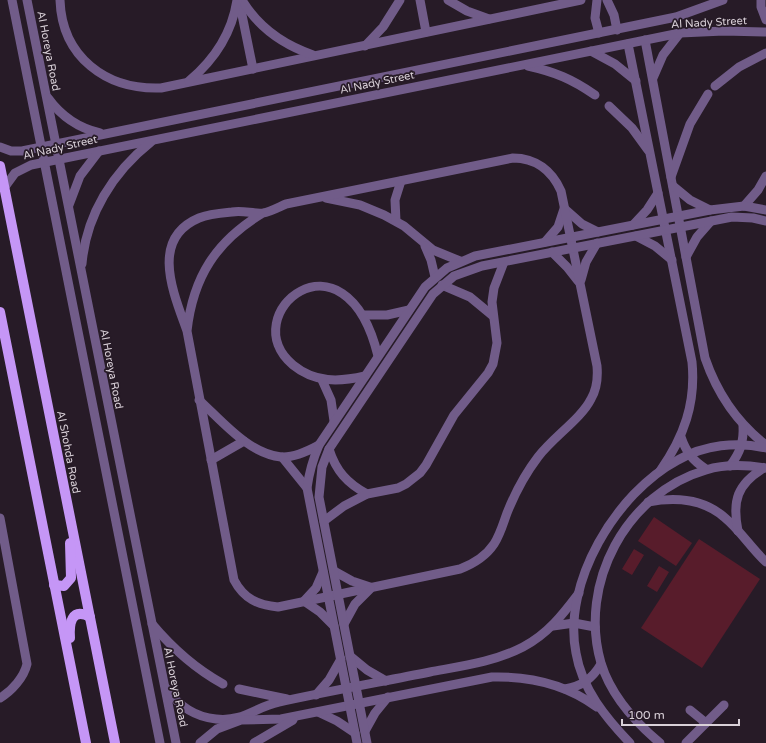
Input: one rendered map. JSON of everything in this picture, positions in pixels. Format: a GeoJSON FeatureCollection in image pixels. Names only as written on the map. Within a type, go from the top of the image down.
{"type":"FeatureCollection","features":[{"type":"Feature","properties":{"kind":"main road","name":"Al Shohda Road"},"geometry":{"type":"LineString","coordinates":[[0,166],[115,743]]}},
{"type":"Feature","properties":{"kind":"main road"},"geometry":{"type":"LineString","coordinates":[[0,312],[86,743]]}},
{"type":"Feature","properties":{"kind":"main road"},"geometry":{"type":"LineString","coordinates":[[54,585],[64,586],[71,578],[70,543],[74,535]]}},
{"type":"Feature","properties":{"kind":"main road"},"geometry":{"type":"LineString","coordinates":[[68,655],[70,645],[69,627],[71,620],[81,614],[90,617]]}},
{"type":"Feature","properties":{"kind":"street"},"geometry":{"type":"LineString","coordinates":[[12,0],[160,743]]}},
{"type":"Feature","properties":{"kind":"street","name":"Al Horeya Road"},"geometry":{"type":"LineString","coordinates":[[27,0],[150,623],[176,743]]}},
{"type":"Feature","properties":{"kind":"street"},"geometry":{"type":"LineString","coordinates":[[60,0],[64,26],[70,40],[88,65],[101,74],[130,86],[145,88],[161,88],[581,0]]}},
{"type":"Feature","properties":{"kind":"street"},"geometry":{"type":"LineString","coordinates":[[187,82],[206,65],[222,43],[239,0]]}},
{"type":"Feature","properties":{"kind":"street"},"geometry":{"type":"LineString","coordinates":[[239,0],[270,32],[291,46],[314,56]]}},
{"type":"Feature","properties":{"kind":"street"},"geometry":{"type":"LineString","coordinates":[[239,0],[253,69]]}},
{"type":"Feature","properties":{"kind":"street"},"geometry":{"type":"LineString","coordinates":[[364,46],[383,27],[400,0]]}},
{"type":"Feature","properties":{"kind":"street"},"geometry":{"type":"LineString","coordinates":[[420,0],[426,32]]}},
{"type":"Feature","properties":{"kind":"street"},"geometry":{"type":"LineString","coordinates":[[448,0],[467,11],[490,19]]}},
{"type":"Feature","properties":{"kind":"street"},"geometry":{"type":"LineString","coordinates":[[534,10],[548,0]]}},
{"type":"Feature","properties":{"kind":"street"},"geometry":{"type":"LineString","coordinates":[[597,0],[595,18],[599,33]]}},
{"type":"Feature","properties":{"kind":"street"},"geometry":{"type":"LineString","coordinates":[[607,0],[614,15],[617,30]]}},
{"type":"Feature","properties":{"kind":"street","name":"Al Nady Street"},"geometry":{"type":"LineString","coordinates":[[0,147],[19,152],[104,133],[617,30],[676,17],[723,0]]}},
{"type":"Feature","properties":{"kind":"street"},"geometry":{"type":"LineString","coordinates":[[761,0],[761,7],[766,20]]}},
{"type":"Feature","properties":{"kind":"street","name":"Al Nady Street"},"geometry":{"type":"LineString","coordinates":[[4,188],[10,177],[20,169],[44,162],[453,78],[524,66],[591,51],[680,34],[724,31],[766,32]]}},
{"type":"Feature","properties":{"kind":"street"},"geometry":{"type":"LineString","coordinates":[[652,80],[663,55],[680,34]]}},
{"type":"Feature","properties":{"kind":"street"},"geometry":{"type":"LineString","coordinates":[[645,40],[680,227],[709,370],[720,394],[743,425],[766,446]]}},
{"type":"Feature","properties":{"kind":"street"},"geometry":{"type":"LineString","coordinates":[[628,44],[664,219],[693,375],[689,413],[681,437],[660,471]]}},
{"type":"Feature","properties":{"kind":"street"},"geometry":{"type":"LineString","coordinates":[[591,51],[615,64],[636,81]]}},
{"type":"Feature","properties":{"kind":"street"},"geometry":{"type":"LineString","coordinates":[[715,86],[739,67],[766,53]]}},
{"type":"Feature","properties":{"kind":"street"},"geometry":{"type":"LineString","coordinates":[[450,63],[447,72],[453,78]]}},
{"type":"Feature","properties":{"kind":"street"},"geometry":{"type":"LineString","coordinates":[[524,66],[556,73],[574,80],[595,95]]}},
{"type":"Feature","properties":{"kind":"street"},"geometry":{"type":"LineString","coordinates":[[428,68],[433,74],[432,83]]}},
{"type":"Feature","properties":{"kind":"street"},"geometry":{"type":"LineString","coordinates":[[672,182],[690,124],[697,110],[708,94]]}},
{"type":"Feature","properties":{"kind":"street"},"geometry":{"type":"LineString","coordinates":[[46,95],[61,114],[70,121],[92,131],[104,133]]}},
{"type":"Feature","properties":{"kind":"street"},"geometry":{"type":"LineString","coordinates":[[609,106],[632,128],[650,154]]}},
{"type":"Feature","properties":{"kind":"street"},"geometry":{"type":"LineString","coordinates":[[82,276],[86,240],[97,207],[123,167],[154,140]]}},
{"type":"Feature","properties":{"kind":"street"},"geometry":{"type":"LineString","coordinates":[[68,206],[80,176],[99,151]]}},
{"type":"Feature","properties":{"kind":"street"},"geometry":{"type":"LineString","coordinates":[[187,331],[193,295],[209,262],[232,234],[262,213],[286,204],[401,180],[513,158],[527,159],[540,165],[552,174],[561,191],[598,366],[596,388],[586,408],[552,440],[524,478],[493,544],[481,558],[460,569],[278,607],[264,606],[253,601],[244,594],[237,585],[226,542],[187,331],[176,298],[168,264],[171,248],[179,234],[190,224],[211,215],[234,211],[262,213]]}},
{"type":"Feature","properties":{"kind":"street"},"geometry":{"type":"LineString","coordinates":[[744,206],[758,190],[766,176]]}},
{"type":"Feature","properties":{"kind":"street"},"geometry":{"type":"LineString","coordinates":[[396,221],[396,200],[401,180]]}},
{"type":"Feature","properties":{"kind":"street"},"geometry":{"type":"LineString","coordinates":[[672,182],[690,200],[710,210]]}},
{"type":"Feature","properties":{"kind":"street"},"geometry":{"type":"LineString","coordinates":[[633,225],[647,210],[658,193]]}},
{"type":"Feature","properties":{"kind":"street"},"geometry":{"type":"LineString","coordinates":[[321,197],[360,205],[396,221],[425,244],[441,254],[460,261]]}},
{"type":"Feature","properties":{"kind":"street"},"geometry":{"type":"LineString","coordinates":[[357,743],[307,488],[312,461],[319,444],[425,287],[435,277],[460,261],[475,256],[710,210],[744,206],[766,210]]}},
{"type":"Feature","properties":{"kind":"street"},"geometry":{"type":"LineString","coordinates":[[564,208],[582,224],[598,232]]}},
{"type":"Feature","properties":{"kind":"street"},"geometry":{"type":"LineString","coordinates":[[545,242],[558,227],[564,208]]}},
{"type":"Feature","properties":{"kind":"street"},"geometry":{"type":"LineString","coordinates":[[367,743],[319,487],[322,467],[329,449],[425,304],[442,285],[468,270],[712,221],[743,216],[766,221]]}},
{"type":"Feature","properties":{"kind":"street"},"geometry":{"type":"LineString","coordinates":[[686,257],[697,237],[712,221]]}},
{"type":"Feature","properties":{"kind":"street"},"geometry":{"type":"LineString","coordinates":[[636,236],[655,246],[672,260]]}},
{"type":"Feature","properties":{"kind":"street"},"geometry":{"type":"LineString","coordinates":[[425,244],[432,260],[435,277]]}},
{"type":"Feature","properties":{"kind":"street"},"geometry":{"type":"LineString","coordinates":[[580,284],[586,262],[597,244]]}},
{"type":"Feature","properties":{"kind":"street"},"geometry":{"type":"LineString","coordinates":[[552,252],[567,267],[580,284]]}},
{"type":"Feature","properties":{"kind":"street"},"geometry":{"type":"LineString","coordinates":[[324,520],[344,506],[367,494],[398,488],[406,484],[420,473],[426,465],[454,415],[488,373],[493,364],[497,343],[493,316],[494,288],[504,262]]}},
{"type":"Feature","properties":{"kind":"street"},"geometry":{"type":"LineString","coordinates":[[442,285],[470,296],[493,316]]}},
{"type":"Feature","properties":{"kind":"street"},"geometry":{"type":"LineString","coordinates":[[365,376],[344,380],[322,380],[300,371],[283,353],[276,335],[280,311],[287,301],[296,293],[314,286],[338,290],[357,305],[364,315],[378,356]]}},
{"type":"Feature","properties":{"kind":"street"},"geometry":{"type":"LineString","coordinates":[[364,315],[387,315],[409,310]]}},
{"type":"Feature","properties":{"kind":"street"},"geometry":{"type":"LineString","coordinates":[[322,380],[331,400],[334,422]]}},
{"type":"Feature","properties":{"kind":"street"},"geometry":{"type":"LineString","coordinates":[[199,400],[244,441],[282,457],[307,488]]}},
{"type":"Feature","properties":{"kind":"street"},"geometry":{"type":"LineString","coordinates":[[730,466],[738,456],[742,445],[743,425]]}},
{"type":"Feature","properties":{"kind":"street"},"geometry":{"type":"LineString","coordinates":[[681,437],[689,455],[696,463],[706,469]]}},
{"type":"Feature","properties":{"kind":"street"},"geometry":{"type":"LineString","coordinates":[[211,460],[244,441]]}},
{"type":"Feature","properties":{"kind":"street"},"geometry":{"type":"LineString","coordinates":[[282,457],[301,454],[319,444]]}},
{"type":"Feature","properties":{"kind":"street"},"geometry":{"type":"LineString","coordinates":[[630,743],[603,712],[585,682],[576,654],[574,623],[579,593],[596,548],[612,521],[637,491],[660,471],[689,455],[715,447],[742,445],[766,446]]}},
{"type":"Feature","properties":{"kind":"street"},"geometry":{"type":"LineString","coordinates":[[329,449],[334,464],[342,477],[354,487],[367,494]]}},
{"type":"Feature","properties":{"kind":"street"},"geometry":{"type":"LineString","coordinates":[[660,743],[641,727],[625,708],[611,687],[601,664],[595,627],[600,581],[608,559],[627,525],[647,502],[671,485],[706,469],[730,466],[765,468]]}},
{"type":"Feature","properties":{"kind":"street"},"geometry":{"type":"LineString","coordinates":[[738,531],[735,516],[737,497],[747,480],[765,468]]}},
{"type":"Feature","properties":{"kind":"street"},"geometry":{"type":"LineString","coordinates":[[647,502],[670,499],[693,501],[715,510],[738,531],[766,562]]}},
{"type":"Feature","properties":{"kind":"street"},"geometry":{"type":"LineString","coordinates":[[0,518],[27,664],[22,676],[8,692],[0,698]]}},
{"type":"Feature","properties":{"kind":"street"},"geometry":{"type":"LineString","coordinates":[[334,571],[352,582],[372,588]]}},
{"type":"Feature","properties":{"kind":"street"},"geometry":{"type":"LineString","coordinates":[[304,601],[316,588],[323,572]]}},
{"type":"Feature","properties":{"kind":"street"},"geometry":{"type":"LineString","coordinates":[[344,624],[355,604],[372,588]]}},
{"type":"Feature","properties":{"kind":"street"},"geometry":{"type":"LineString","coordinates":[[164,686],[172,696],[186,708],[204,716],[216,719],[241,718],[271,704],[496,658],[525,646],[553,626],[579,593]]}},
{"type":"Feature","properties":{"kind":"street"},"geometry":{"type":"LineString","coordinates":[[304,601],[320,612],[334,626]]}},
{"type":"Feature","properties":{"kind":"street"},"geometry":{"type":"LineString","coordinates":[[150,623],[176,652],[191,664],[224,684]]}},
{"type":"Feature","properties":{"kind":"street"},"geometry":{"type":"LineString","coordinates":[[553,626],[574,623],[595,627]]}},
{"type":"Feature","properties":{"kind":"street"},"geometry":{"type":"LineString","coordinates":[[350,656],[367,670],[386,681]]}},
{"type":"Feature","properties":{"kind":"street"},"geometry":{"type":"LineString","coordinates":[[316,695],[329,680],[340,659]]}},
{"type":"Feature","properties":{"kind":"street"},"geometry":{"type":"LineString","coordinates":[[565,689],[585,682],[594,674],[601,664]]}},
{"type":"Feature","properties":{"kind":"street"},"geometry":{"type":"LineString","coordinates":[[145,668],[160,666]]}},
{"type":"Feature","properties":{"kind":"street"},"geometry":{"type":"LineString","coordinates":[[200,743],[217,729],[229,723],[253,719],[281,719],[492,677],[525,678],[565,689],[591,703],[603,712]]}},
{"type":"Feature","properties":{"kind":"street"},"geometry":{"type":"LineString","coordinates":[[239,689],[291,700]]}},
{"type":"Feature","properties":{"kind":"street"},"geometry":{"type":"LineString","coordinates":[[365,731],[375,713],[388,697]]}},
{"type":"Feature","properties":{"kind":"street"},"geometry":{"type":"LineString","coordinates":[[686,743],[724,705]]}},
{"type":"Feature","properties":{"kind":"street"},"geometry":{"type":"LineString","coordinates":[[690,710],[706,723]]}},
{"type":"Feature","properties":{"kind":"street"},"geometry":{"type":"LineString","coordinates":[[318,712],[338,721],[355,733]]}},
{"type":"Feature","properties":{"kind":"street"},"geometry":{"type":"LineString","coordinates":[[254,743],[300,715]]}},
{"type":"Feature","properties":{"kind":"shaded area"},"geometry":{"type":"Polygon","coordinates":[[[654,517],[692,543],[676,566],[638,541],[654,517]]]}},
{"type":"Feature","properties":{"kind":"shaded area"},"geometry":{"type":"Polygon","coordinates":[[[699,539],[760,579],[702,668],[641,628],[699,539]]]}},
{"type":"Feature","properties":{"kind":"shaded area"},"geometry":{"type":"Polygon","coordinates":[[[634,549],[644,555],[632,575],[622,569],[634,549]]]}},
{"type":"Feature","properties":{"kind":"shaded area"},"geometry":{"type":"Polygon","coordinates":[[[659,566],[669,572],[657,592],[647,586],[659,566]]]}}]}
